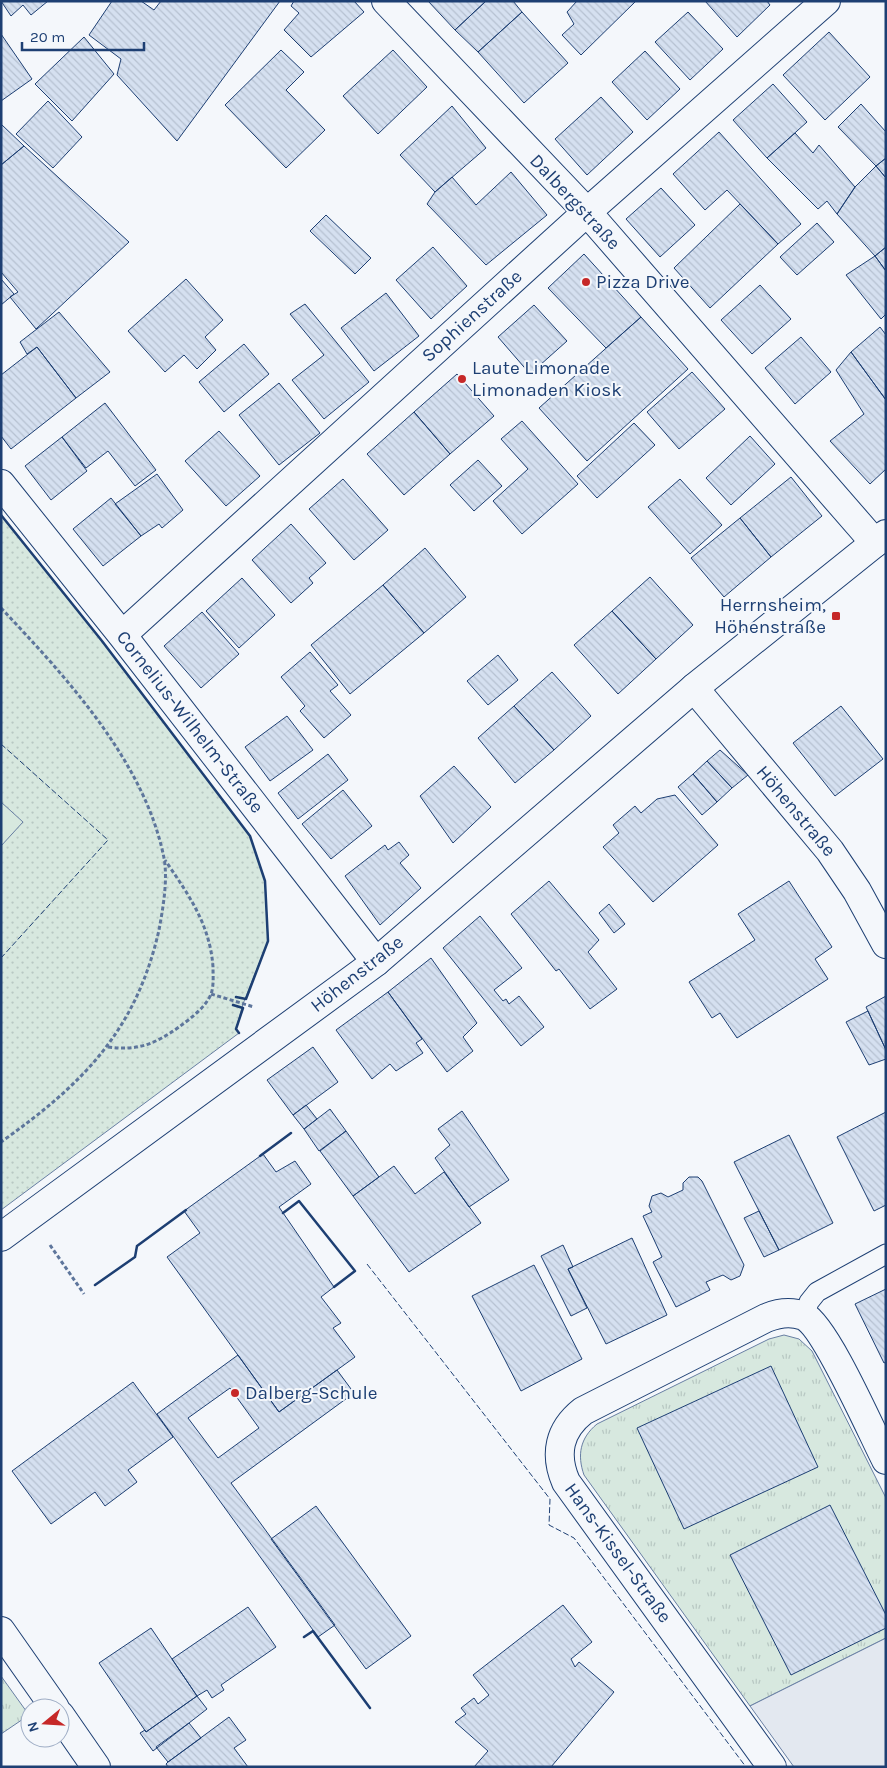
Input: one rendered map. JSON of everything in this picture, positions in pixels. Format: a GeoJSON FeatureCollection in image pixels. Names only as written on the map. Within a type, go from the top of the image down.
{"type":"FeatureCollection","features":[{"type":"Feature","properties":{"kind":"street","name":"Dalbergstraße"},"geometry":{"type":"LineString","coordinates":[[386,1],[586,212],[881,539]]}},
{"type":"Feature","properties":{"kind":"street","name":"Sophienstraße"},"geometry":{"type":"LineString","coordinates":[[122,635],[586,212],[826,1]]}},
{"type":"Feature","properties":{"kind":"street","name":"Cornelius-Wilhelm-Straße"},"geometry":{"type":"LineString","coordinates":[[1,484],[122,635],[376,962]]}},
{"type":"Feature","properties":{"kind":"street","name":"Höhenstraße"},"geometry":{"type":"LineString","coordinates":[[1,1237],[376,962],[694,688],[881,539]]}},
{"type":"Feature","properties":{"kind":"street","name":"Höhenstraße"},"geometry":{"type":"LineString","coordinates":[[694,688],[830,851],[858,891],[886,944]]}},
{"type":"Feature","properties":{"kind":"street","name":"Hans-Kissel-Straße"},"geometry":{"type":"LineString","coordinates":[[772,1767],[566,1482],[560,1469],[558,1456],[560,1441],[566,1429],[584,1411],[766,1318],[778,1314],[792,1313],[804,1316]]}},
{"type":"Feature","properties":{"kind":"street"},"geometry":{"type":"LineString","coordinates":[[804,1316],[822,1334],[886,1460]]}},
{"type":"Feature","properties":{"kind":"street"},"geometry":{"type":"LineString","coordinates":[[1,1631],[48,1698]]}},
{"type":"Feature","properties":{"kind":"street"},"geometry":{"type":"LineString","coordinates":[[70,1729],[96,1767]]}},
{"type":"Feature","properties":{"kind":"lane"},"geometry":{"type":"LineString","coordinates":[[804,1316],[809,1302],[817,1292],[886,1254]]}},
{"type":"Feature","properties":{"kind":"path"},"geometry":{"type":"LineString","coordinates":[[1,608],[61,675],[103,728],[139,790],[153,823],[164,860],[161,918],[155,946],[134,1004],[108,1047],[56,1099],[1,1142]]}},
{"type":"Feature","properties":{"kind":"path"},"geometry":{"type":"LineString","coordinates":[[108,1047],[127,1050],[162,1039],[200,1008],[211,994],[213,978],[208,936],[201,916],[187,891],[164,860]]}},
{"type":"Feature","properties":{"kind":"path"},"geometry":{"type":"LineString","coordinates":[[211,994],[244,1004]]}},
{"type":"Feature","properties":{"kind":"path"},"geometry":{"type":"LineString","coordinates":[[53,1250],[84,1294]]}},
{"type":"Feature","properties":{"kind":"green space"},"geometry":{"type":"Polygon","coordinates":[[[1,515],[102,641],[250,836],[265,881],[268,941],[243,1004],[236,1029],[239,1033],[1,1210],[1,515]]]}},
{"type":"Feature","properties":{"kind":"green space"},"geometry":{"type":"Polygon","coordinates":[[[1,802],[23,822],[1,846],[1,802]]]}},
{"type":"Feature","properties":{"kind":"green space"},"geometry":{"type":"Polygon","coordinates":[[[784,1335],[799,1339],[812,1351],[886,1498],[886,1638],[750,1706],[584,1475],[581,1454],[587,1435],[597,1424],[769,1339],[784,1335]]]}},
{"type":"Feature","properties":{"kind":"green space"},"geometry":{"type":"Polygon","coordinates":[[[1,1676],[20,1702],[20,1721],[1,1734],[1,1676]]]}},
{"type":"Feature","properties":{"kind":"shaded area"},"geometry":{"type":"Polygon","coordinates":[[[886,1638],[886,1767],[794,1767],[750,1706],[886,1638]]]}},
{"type":"Feature","properties":{"kind":"building"},"geometry":{"type":"Polygon","coordinates":[[[1,1],[48,1],[31,15],[23,5],[11,16],[1,1]]]}},
{"type":"Feature","properties":{"kind":"building"},"geometry":{"type":"Polygon","coordinates":[[[112,1],[141,1],[154,10],[161,1],[280,1],[177,141],[117,75],[121,59],[89,35],[112,1]]]}},
{"type":"Feature","properties":{"kind":"building"},"geometry":{"type":"Polygon","coordinates":[[[294,1],[354,1],[364,12],[311,57],[284,30],[299,13],[291,6],[294,1]]]}},
{"type":"Feature","properties":{"kind":"building"},"geometry":{"type":"Polygon","coordinates":[[[428,1],[486,1],[455,30],[428,1]]]}},
{"type":"Feature","properties":{"kind":"building"},"geometry":{"type":"Polygon","coordinates":[[[486,1],[513,1],[522,12],[478,52],[455,30],[486,1]]]}},
{"type":"Feature","properties":{"kind":"building"},"geometry":{"type":"Polygon","coordinates":[[[577,1],[636,1],[581,55],[562,35],[574,24],[567,12],[577,1]]]}},
{"type":"Feature","properties":{"kind":"building"},"geometry":{"type":"Polygon","coordinates":[[[705,1],[767,1],[770,5],[737,37],[705,1]]]}},
{"type":"Feature","properties":{"kind":"building"},"geometry":{"type":"Polygon","coordinates":[[[522,12],[568,63],[524,103],[478,52],[522,12]]]}},
{"type":"Feature","properties":{"kind":"building"},"geometry":{"type":"Polygon","coordinates":[[[688,12],[723,49],[690,80],[655,42],[688,12]]]}},
{"type":"Feature","properties":{"kind":"building"},"geometry":{"type":"Polygon","coordinates":[[[829,32],[870,77],[825,120],[783,75],[829,32]]]}},
{"type":"Feature","properties":{"kind":"building"},"geometry":{"type":"Polygon","coordinates":[[[1,34],[32,79],[1,101],[1,34]]]}},
{"type":"Feature","properties":{"kind":"building"},"geometry":{"type":"Polygon","coordinates":[[[84,37],[114,74],[72,121],[35,84],[84,37]]]}},
{"type":"Feature","properties":{"kind":"building"},"geometry":{"type":"Polygon","coordinates":[[[281,50],[304,72],[286,90],[325,130],[286,168],[225,105],[281,50]]]}},
{"type":"Feature","properties":{"kind":"building"},"geometry":{"type":"Polygon","coordinates":[[[393,50],[427,87],[378,134],[343,96],[393,50]]]}},
{"type":"Feature","properties":{"kind":"building"},"geometry":{"type":"Polygon","coordinates":[[[645,51],[680,89],[647,120],[612,82],[645,51]]]}},
{"type":"Feature","properties":{"kind":"building"},"geometry":{"type":"Polygon","coordinates":[[[773,84],[807,122],[767,158],[733,120],[773,84]]]}},
{"type":"Feature","properties":{"kind":"building"},"geometry":{"type":"Polygon","coordinates":[[[601,97],[633,132],[587,175],[555,139],[601,97]]]}},
{"type":"Feature","properties":{"kind":"building"},"geometry":{"type":"Polygon","coordinates":[[[48,101],[82,137],[53,168],[16,134],[48,101]]]}},
{"type":"Feature","properties":{"kind":"building"},"geometry":{"type":"Polygon","coordinates":[[[861,104],[886,132],[886,158],[876,166],[838,127],[861,104]]]}},
{"type":"Feature","properties":{"kind":"building"},"geometry":{"type":"Polygon","coordinates":[[[452,106],[486,148],[435,192],[400,155],[452,106]]]}},
{"type":"Feature","properties":{"kind":"building"},"geometry":{"type":"Polygon","coordinates":[[[1,124],[24,146],[1,165],[1,124]]]}},
{"type":"Feature","properties":{"kind":"building"},"geometry":{"type":"Polygon","coordinates":[[[719,132],[801,224],[778,244],[727,190],[705,210],[673,174],[719,132]]]}},
{"type":"Feature","properties":{"kind":"building"},"geometry":{"type":"Polygon","coordinates":[[[795,133],[813,153],[819,145],[855,187],[837,214],[827,201],[818,209],[767,158],[795,133]]]}},
{"type":"Feature","properties":{"kind":"building"},"geometry":{"type":"Polygon","coordinates":[[[24,146],[129,242],[36,329],[10,297],[18,292],[1,272],[1,165],[24,146]]]}},
{"type":"Feature","properties":{"kind":"building"},"geometry":{"type":"Polygon","coordinates":[[[886,158],[886,178],[876,166],[886,158]]]}},
{"type":"Feature","properties":{"kind":"building"},"geometry":{"type":"Polygon","coordinates":[[[876,166],[886,178],[886,247],[875,256],[837,214],[855,187],[876,166]]]}},
{"type":"Feature","properties":{"kind":"building"},"geometry":{"type":"Polygon","coordinates":[[[511,172],[547,215],[486,265],[427,204],[435,192],[452,177],[476,205],[511,172]]]}},
{"type":"Feature","properties":{"kind":"building"},"geometry":{"type":"Polygon","coordinates":[[[661,188],[695,225],[660,257],[626,219],[661,188]]]}},
{"type":"Feature","properties":{"kind":"building"},"geometry":{"type":"Polygon","coordinates":[[[740,204],[778,244],[710,308],[674,268],[740,204]]]}},
{"type":"Feature","properties":{"kind":"building"},"geometry":{"type":"Polygon","coordinates":[[[326,215],[371,258],[355,274],[310,231],[326,215]]]}},
{"type":"Feature","properties":{"kind":"building"},"geometry":{"type":"Polygon","coordinates":[[[817,223],[834,242],[797,275],[780,257],[817,223]]]}},
{"type":"Feature","properties":{"kind":"building"},"geometry":{"type":"Polygon","coordinates":[[[433,247],[467,286],[431,319],[396,280],[433,247]]]}},
{"type":"Feature","properties":{"kind":"building"},"geometry":{"type":"Polygon","coordinates":[[[886,247],[886,271],[875,256],[886,247]]]}},
{"type":"Feature","properties":{"kind":"building"},"geometry":{"type":"Polygon","coordinates":[[[584,254],[641,317],[606,348],[548,288],[584,254]]]}},
{"type":"Feature","properties":{"kind":"building"},"geometry":{"type":"Polygon","coordinates":[[[875,256],[886,271],[886,314],[881,319],[846,275],[875,256]]]}},
{"type":"Feature","properties":{"kind":"building"},"geometry":{"type":"Polygon","coordinates":[[[1,279],[14,294],[1,305],[1,279]]]}},
{"type":"Feature","properties":{"kind":"building"},"geometry":{"type":"Polygon","coordinates":[[[186,279],[223,320],[205,337],[216,350],[197,369],[184,355],[165,372],[128,331],[186,279]]]}},
{"type":"Feature","properties":{"kind":"building"},"geometry":{"type":"Polygon","coordinates":[[[760,285],[791,319],[752,354],[721,320],[760,285]]]}},
{"type":"Feature","properties":{"kind":"building"},"geometry":{"type":"Polygon","coordinates":[[[386,293],[419,336],[374,371],[341,328],[386,293]]]}},
{"type":"Feature","properties":{"kind":"building"},"geometry":{"type":"Polygon","coordinates":[[[305,304],[369,382],[324,419],[292,380],[324,355],[290,314],[305,304]]]}},
{"type":"Feature","properties":{"kind":"building"},"geometry":{"type":"Polygon","coordinates":[[[534,305],[567,341],[530,374],[498,337],[534,305]]]}},
{"type":"Feature","properties":{"kind":"building"},"geometry":{"type":"Polygon","coordinates":[[[59,312],[110,372],[76,398],[37,347],[27,354],[20,342],[59,312]]]}},
{"type":"Feature","properties":{"kind":"building"},"geometry":{"type":"Polygon","coordinates":[[[641,317],[688,369],[587,461],[539,408],[641,317]]]}},
{"type":"Feature","properties":{"kind":"building"},"geometry":{"type":"Polygon","coordinates":[[[880,327],[886,335],[886,400],[851,352],[880,327]]]}},
{"type":"Feature","properties":{"kind":"building"},"geometry":{"type":"Polygon","coordinates":[[[801,337],[831,372],[795,404],[765,368],[801,337]]]}},
{"type":"Feature","properties":{"kind":"building"},"geometry":{"type":"Polygon","coordinates":[[[244,344],[269,374],[224,412],[199,382],[244,344]]]}},
{"type":"Feature","properties":{"kind":"building"},"geometry":{"type":"Polygon","coordinates":[[[37,347],[76,398],[11,449],[1,436],[1,375],[37,347]]]}},
{"type":"Feature","properties":{"kind":"building"},"geometry":{"type":"Polygon","coordinates":[[[851,352],[886,400],[886,469],[870,484],[830,441],[864,414],[836,370],[851,352]]]}},
{"type":"Feature","properties":{"kind":"building"},"geometry":{"type":"Polygon","coordinates":[[[692,372],[725,409],[679,449],[647,412],[692,372]]]}},
{"type":"Feature","properties":{"kind":"building"},"geometry":{"type":"Polygon","coordinates":[[[457,374],[494,416],[450,454],[414,412],[457,374]]]}},
{"type":"Feature","properties":{"kind":"building"},"geometry":{"type":"Polygon","coordinates":[[[279,383],[320,433],[279,465],[239,415],[279,383]]]}},
{"type":"Feature","properties":{"kind":"building"},"geometry":{"type":"Polygon","coordinates":[[[105,403],[156,470],[135,486],[108,451],[86,468],[62,437],[105,403]]]}},
{"type":"Feature","properties":{"kind":"building"},"geometry":{"type":"Polygon","coordinates":[[[414,412],[450,454],[404,495],[367,454],[414,412]]]}},
{"type":"Feature","properties":{"kind":"building"},"geometry":{"type":"Polygon","coordinates":[[[522,421],[578,484],[522,534],[493,501],[528,469],[501,439],[522,421]]]}},
{"type":"Feature","properties":{"kind":"building"},"geometry":{"type":"Polygon","coordinates":[[[634,423],[655,445],[597,498],[577,476],[634,423]]]}},
{"type":"Feature","properties":{"kind":"building"},"geometry":{"type":"Polygon","coordinates":[[[219,431],[260,476],[226,506],[185,461],[219,431]]]}},
{"type":"Feature","properties":{"kind":"building"},"geometry":{"type":"Polygon","coordinates":[[[750,436],[775,464],[731,505],[706,478],[750,436]]]}},
{"type":"Feature","properties":{"kind":"building"},"geometry":{"type":"Polygon","coordinates":[[[62,437],[87,471],[51,500],[25,466],[62,437]]]}},
{"type":"Feature","properties":{"kind":"building"},"geometry":{"type":"Polygon","coordinates":[[[478,460],[502,486],[474,511],[450,485],[478,460]]]}},
{"type":"Feature","properties":{"kind":"building"},"geometry":{"type":"Polygon","coordinates":[[[157,474],[183,510],[162,528],[159,524],[141,536],[115,504],[157,474]]]}},
{"type":"Feature","properties":{"kind":"building"},"geometry":{"type":"Polygon","coordinates":[[[791,477],[822,516],[771,557],[740,518],[791,477]]]}},
{"type":"Feature","properties":{"kind":"building"},"geometry":{"type":"Polygon","coordinates":[[[343,479],[388,530],[354,560],[309,509],[343,479]]]}},
{"type":"Feature","properties":{"kind":"building"},"geometry":{"type":"Polygon","coordinates":[[[680,479],[722,525],[690,554],[648,507],[680,479]]]}},
{"type":"Feature","properties":{"kind":"building"},"geometry":{"type":"Polygon","coordinates":[[[111,498],[141,536],[103,566],[73,529],[111,498]]]}},
{"type":"Feature","properties":{"kind":"building"},"geometry":{"type":"Polygon","coordinates":[[[740,518],[771,557],[724,597],[691,558],[740,518]]]}},
{"type":"Feature","properties":{"kind":"building"},"geometry":{"type":"Polygon","coordinates":[[[291,524],[326,563],[309,578],[313,583],[291,603],[252,560],[291,524]]]}},
{"type":"Feature","properties":{"kind":"building"},"geometry":{"type":"Polygon","coordinates":[[[425,548],[466,597],[424,633],[383,585],[425,548]]]}},
{"type":"Feature","properties":{"kind":"building"},"geometry":{"type":"Polygon","coordinates":[[[650,577],[693,625],[656,659],[612,611],[650,577]]]}},
{"type":"Feature","properties":{"kind":"building"},"geometry":{"type":"Polygon","coordinates":[[[242,578],[275,615],[239,648],[206,611],[242,578]]]}},
{"type":"Feature","properties":{"kind":"building"},"geometry":{"type":"Polygon","coordinates":[[[383,585],[424,633],[350,694],[311,645],[383,585]]]}},
{"type":"Feature","properties":{"kind":"building"},"geometry":{"type":"Polygon","coordinates":[[[612,611],[656,659],[618,694],[574,645],[612,611]]]}},
{"type":"Feature","properties":{"kind":"building"},"geometry":{"type":"Polygon","coordinates":[[[202,612],[239,654],[201,688],[164,646],[202,612]]]}},
{"type":"Feature","properties":{"kind":"building"},"geometry":{"type":"Polygon","coordinates":[[[310,652],[338,685],[330,691],[351,715],[324,738],[300,711],[305,706],[281,677],[310,652]]]}},
{"type":"Feature","properties":{"kind":"building"},"geometry":{"type":"Polygon","coordinates":[[[498,655],[518,680],[488,705],[467,681],[498,655]]]}},
{"type":"Feature","properties":{"kind":"building"},"geometry":{"type":"Polygon","coordinates":[[[552,672],[591,716],[554,750],[514,706],[552,672]]]}},
{"type":"Feature","properties":{"kind":"building"},"geometry":{"type":"Polygon","coordinates":[[[514,706],[554,750],[515,783],[478,738],[514,706]]]}},
{"type":"Feature","properties":{"kind":"building"},"geometry":{"type":"Polygon","coordinates":[[[841,706],[883,759],[835,796],[793,743],[841,706]]]}},
{"type":"Feature","properties":{"kind":"building"},"geometry":{"type":"Polygon","coordinates":[[[287,716],[313,750],[270,781],[245,747],[287,716]]]}},
{"type":"Feature","properties":{"kind":"building"},"geometry":{"type":"Polygon","coordinates":[[[720,750],[748,775],[732,788],[707,761],[720,750]]]}},
{"type":"Feature","properties":{"kind":"building"},"geometry":{"type":"Polygon","coordinates":[[[328,754],[348,780],[298,819],[278,793],[328,754]]]}},
{"type":"Feature","properties":{"kind":"building"},"geometry":{"type":"Polygon","coordinates":[[[707,761],[732,788],[717,802],[693,774],[707,761]]]}},
{"type":"Feature","properties":{"kind":"building"},"geometry":{"type":"Polygon","coordinates":[[[454,766],[491,807],[453,843],[420,796],[454,766]]]}},
{"type":"Feature","properties":{"kind":"building"},"geometry":{"type":"Polygon","coordinates":[[[693,774],[717,802],[702,815],[678,787],[693,774]]]}},
{"type":"Feature","properties":{"kind":"building"},"geometry":{"type":"Polygon","coordinates":[[[343,790],[372,826],[331,859],[302,824],[343,790]]]}},
{"type":"Feature","properties":{"kind":"building"},"geometry":{"type":"Polygon","coordinates":[[[675,795],[718,845],[653,902],[603,847],[619,833],[613,825],[635,806],[641,813],[657,799],[675,795]]]}},
{"type":"Feature","properties":{"kind":"building"},"geometry":{"type":"Polygon","coordinates":[[[399,842],[409,855],[400,863],[421,888],[380,925],[345,876],[385,845],[388,850],[399,842]]]}},
{"type":"Feature","properties":{"kind":"building"},"geometry":{"type":"Polygon","coordinates":[[[549,881],[599,940],[588,952],[617,989],[590,1009],[559,969],[556,971],[511,914],[549,881]]]}},
{"type":"Feature","properties":{"kind":"building"},"geometry":{"type":"Polygon","coordinates":[[[789,881],[832,947],[815,959],[828,979],[737,1038],[720,1013],[712,1018],[689,982],[755,940],[738,914],[789,881]]]}},
{"type":"Feature","properties":{"kind":"building"},"geometry":{"type":"Polygon","coordinates":[[[609,904],[625,924],[614,933],[599,913],[609,904]]]}},
{"type":"Feature","properties":{"kind":"building"},"geometry":{"type":"Polygon","coordinates":[[[480,916],[522,968],[494,990],[503,1001],[506,999],[509,1004],[519,996],[544,1027],[521,1046],[443,948],[480,916]]]}},
{"type":"Feature","properties":{"kind":"building"},"geometry":{"type":"Polygon","coordinates":[[[431,958],[477,1023],[463,1037],[473,1051],[447,1072],[388,992],[431,958]]]}},
{"type":"Feature","properties":{"kind":"building"},"geometry":{"type":"Polygon","coordinates":[[[388,992],[422,1039],[416,1043],[423,1053],[396,1071],[390,1064],[372,1079],[336,1030],[388,992]]]}},
{"type":"Feature","properties":{"kind":"building"},"geometry":{"type":"Polygon","coordinates":[[[886,996],[886,1050],[866,1007],[886,996]]]}},
{"type":"Feature","properties":{"kind":"building"},"geometry":{"type":"Polygon","coordinates":[[[868,1011],[886,1050],[886,1059],[869,1065],[846,1022],[868,1011]]]}},
{"type":"Feature","properties":{"kind":"building"},"geometry":{"type":"Polygon","coordinates":[[[313,1047],[338,1082],[293,1115],[267,1080],[313,1047]]]}},
{"type":"Feature","properties":{"kind":"building"},"geometry":{"type":"Polygon","coordinates":[[[306,1105],[317,1119],[304,1129],[293,1115],[306,1105]]]}},
{"type":"Feature","properties":{"kind":"building"},"geometry":{"type":"Polygon","coordinates":[[[330,1109],[346,1131],[319,1151],[304,1129],[330,1109]]]}},
{"type":"Feature","properties":{"kind":"building"},"geometry":{"type":"Polygon","coordinates":[[[462,1111],[509,1180],[469,1207],[435,1158],[450,1145],[438,1129],[462,1111]]]}},
{"type":"Feature","properties":{"kind":"building"},"geometry":{"type":"Polygon","coordinates":[[[886,1112],[886,1205],[874,1211],[837,1137],[886,1112]]]}},
{"type":"Feature","properties":{"kind":"building"},"geometry":{"type":"Polygon","coordinates":[[[346,1131],[379,1177],[353,1196],[320,1151],[346,1131]]]}},
{"type":"Feature","properties":{"kind":"building"},"geometry":{"type":"Polygon","coordinates":[[[789,1135],[833,1223],[779,1250],[734,1162],[789,1135]]]}},
{"type":"Feature","properties":{"kind":"building"},"geometry":{"type":"Polygon","coordinates":[[[263,1154],[276,1172],[295,1161],[311,1184],[279,1207],[334,1287],[321,1297],[341,1323],[333,1328],[355,1357],[279,1412],[167,1257],[200,1233],[184,1211],[263,1154]]]}},
{"type":"Feature","properties":{"kind":"building"},"geometry":{"type":"Polygon","coordinates":[[[394,1166],[415,1194],[444,1172],[481,1223],[409,1272],[353,1196],[394,1166]]]}},
{"type":"Feature","properties":{"kind":"building"},"geometry":{"type":"Polygon","coordinates":[[[689,1177],[698,1177],[702,1181],[744,1265],[740,1276],[731,1280],[723,1275],[706,1282],[710,1290],[676,1307],[653,1262],[662,1257],[643,1216],[652,1212],[649,1206],[652,1196],[661,1193],[668,1197],[683,1190],[683,1183],[689,1177]]]}},
{"type":"Feature","properties":{"kind":"building"},"geometry":{"type":"Polygon","coordinates":[[[759,1211],[779,1250],[764,1257],[744,1218],[759,1211]]]}},
{"type":"Feature","properties":{"kind":"building"},"geometry":{"type":"Polygon","coordinates":[[[632,1238],[667,1315],[606,1344],[568,1269],[632,1238]]]}},
{"type":"Feature","properties":{"kind":"building"},"geometry":{"type":"Polygon","coordinates":[[[563,1245],[573,1267],[568,1269],[587,1308],[571,1316],[541,1256],[563,1245]]]}},
{"type":"Feature","properties":{"kind":"building"},"geometry":{"type":"Polygon","coordinates":[[[534,1265],[582,1359],[521,1391],[472,1296],[534,1265]]]}},
{"type":"Feature","properties":{"kind":"building"},"geometry":{"type":"Polygon","coordinates":[[[886,1289],[886,1362],[884,1363],[855,1304],[886,1289]]]}},
{"type":"Feature","properties":{"kind":"building"},"geometry":{"type":"Polygon","coordinates":[[[238,1355],[279,1412],[337,1370],[354,1393],[231,1483],[335,1625],[318,1637],[157,1414],[238,1355]],[[230,1388],[188,1418],[218,1458],[259,1428],[230,1388]]]}},
{"type":"Feature","properties":{"kind":"building"},"geometry":{"type":"Polygon","coordinates":[[[771,1366],[818,1467],[684,1529],[637,1428],[771,1366]]]}},
{"type":"Feature","properties":{"kind":"building"},"geometry":{"type":"Polygon","coordinates":[[[133,1382],[173,1437],[128,1470],[137,1482],[105,1506],[95,1492],[51,1524],[12,1471],[133,1382]]]}},
{"type":"Feature","properties":{"kind":"building"},"geometry":{"type":"Polygon","coordinates":[[[830,1505],[886,1615],[886,1628],[791,1675],[730,1555],[830,1505]]]}},
{"type":"Feature","properties":{"kind":"building"},"geometry":{"type":"Polygon","coordinates":[[[316,1506],[411,1636],[366,1669],[271,1539],[316,1506]]]}},
{"type":"Feature","properties":{"kind":"building"},"geometry":{"type":"Polygon","coordinates":[[[563,1605],[592,1642],[571,1659],[575,1667],[579,1662],[614,1692],[551,1767],[474,1767],[488,1751],[455,1722],[466,1714],[461,1708],[474,1698],[478,1704],[489,1695],[473,1675],[563,1605]]]}},
{"type":"Feature","properties":{"kind":"building"},"geometry":{"type":"Polygon","coordinates":[[[248,1607],[276,1647],[221,1685],[224,1690],[212,1698],[207,1690],[197,1696],[172,1659],[248,1607]]]}},
{"type":"Feature","properties":{"kind":"building"},"geometry":{"type":"Polygon","coordinates":[[[151,1628],[197,1696],[146,1732],[99,1663],[151,1628]]]}},
{"type":"Feature","properties":{"kind":"building"},"geometry":{"type":"Polygon","coordinates":[[[197,1696],[207,1709],[153,1751],[140,1733],[145,1730],[146,1732],[197,1696]]]}},
{"type":"Feature","properties":{"kind":"building"},"geometry":{"type":"Polygon","coordinates":[[[229,1717],[246,1740],[234,1748],[248,1767],[168,1767],[166,1764],[168,1762],[229,1717]]]}},
{"type":"Feature","properties":{"kind":"building"},"geometry":{"type":"Polygon","coordinates":[[[189,1723],[201,1738],[168,1762],[156,1747],[189,1723]]]}},
{"type":"Feature","properties":{"kind":"fence"},"geometry":{"type":"LineString","coordinates":[[1,744],[108,840],[1,958]]}},
{"type":"Feature","properties":{"kind":"fence"},"geometry":{"type":"LineString","coordinates":[[367,1264],[550,1499],[549,1525],[574,1538],[746,1767]]}},
{"type":"Feature","properties":{"kind":"wall"},"geometry":{"type":"LineString","coordinates":[[1,515],[102,641],[250,836],[265,881],[268,941],[246,999],[236,997]]}},
{"type":"Feature","properties":{"kind":"wall"},"geometry":{"type":"LineString","coordinates":[[233,1005],[243,1008],[236,1029],[239,1033]]}},
{"type":"Feature","properties":{"kind":"wall"},"geometry":{"type":"LineString","coordinates":[[260,1156],[291,1133]]}},
{"type":"Feature","properties":{"kind":"wall"},"geometry":{"type":"LineString","coordinates":[[283,1213],[299,1201],[355,1271],[334,1287]]}},
{"type":"Feature","properties":{"kind":"wall"},"geometry":{"type":"LineString","coordinates":[[95,1285],[135,1257],[137,1246],[186,1210]]}},
{"type":"Feature","properties":{"kind":"wall"},"geometry":{"type":"LineString","coordinates":[[304,1637],[313,1631],[370,1708]]}},
{"type":"Feature","properties":{"kind":"place","name":"Pizza Drive"},"geometry":{"type":"Point","coordinates":[586,282]}},
{"type":"Feature","properties":{"kind":"place","name":"Laute Limonade Limonaden Kiosk"},"geometry":{"type":"Point","coordinates":[462,379]}},
{"type":"Feature","properties":{"kind":"place","name":"Herrnsheim, Höhenstraße"},"geometry":{"type":"Point","coordinates":[836,616]}},
{"type":"Feature","properties":{"kind":"place","name":"Dalberg-Schule"},"geometry":{"type":"Point","coordinates":[235,1393]}}]}
